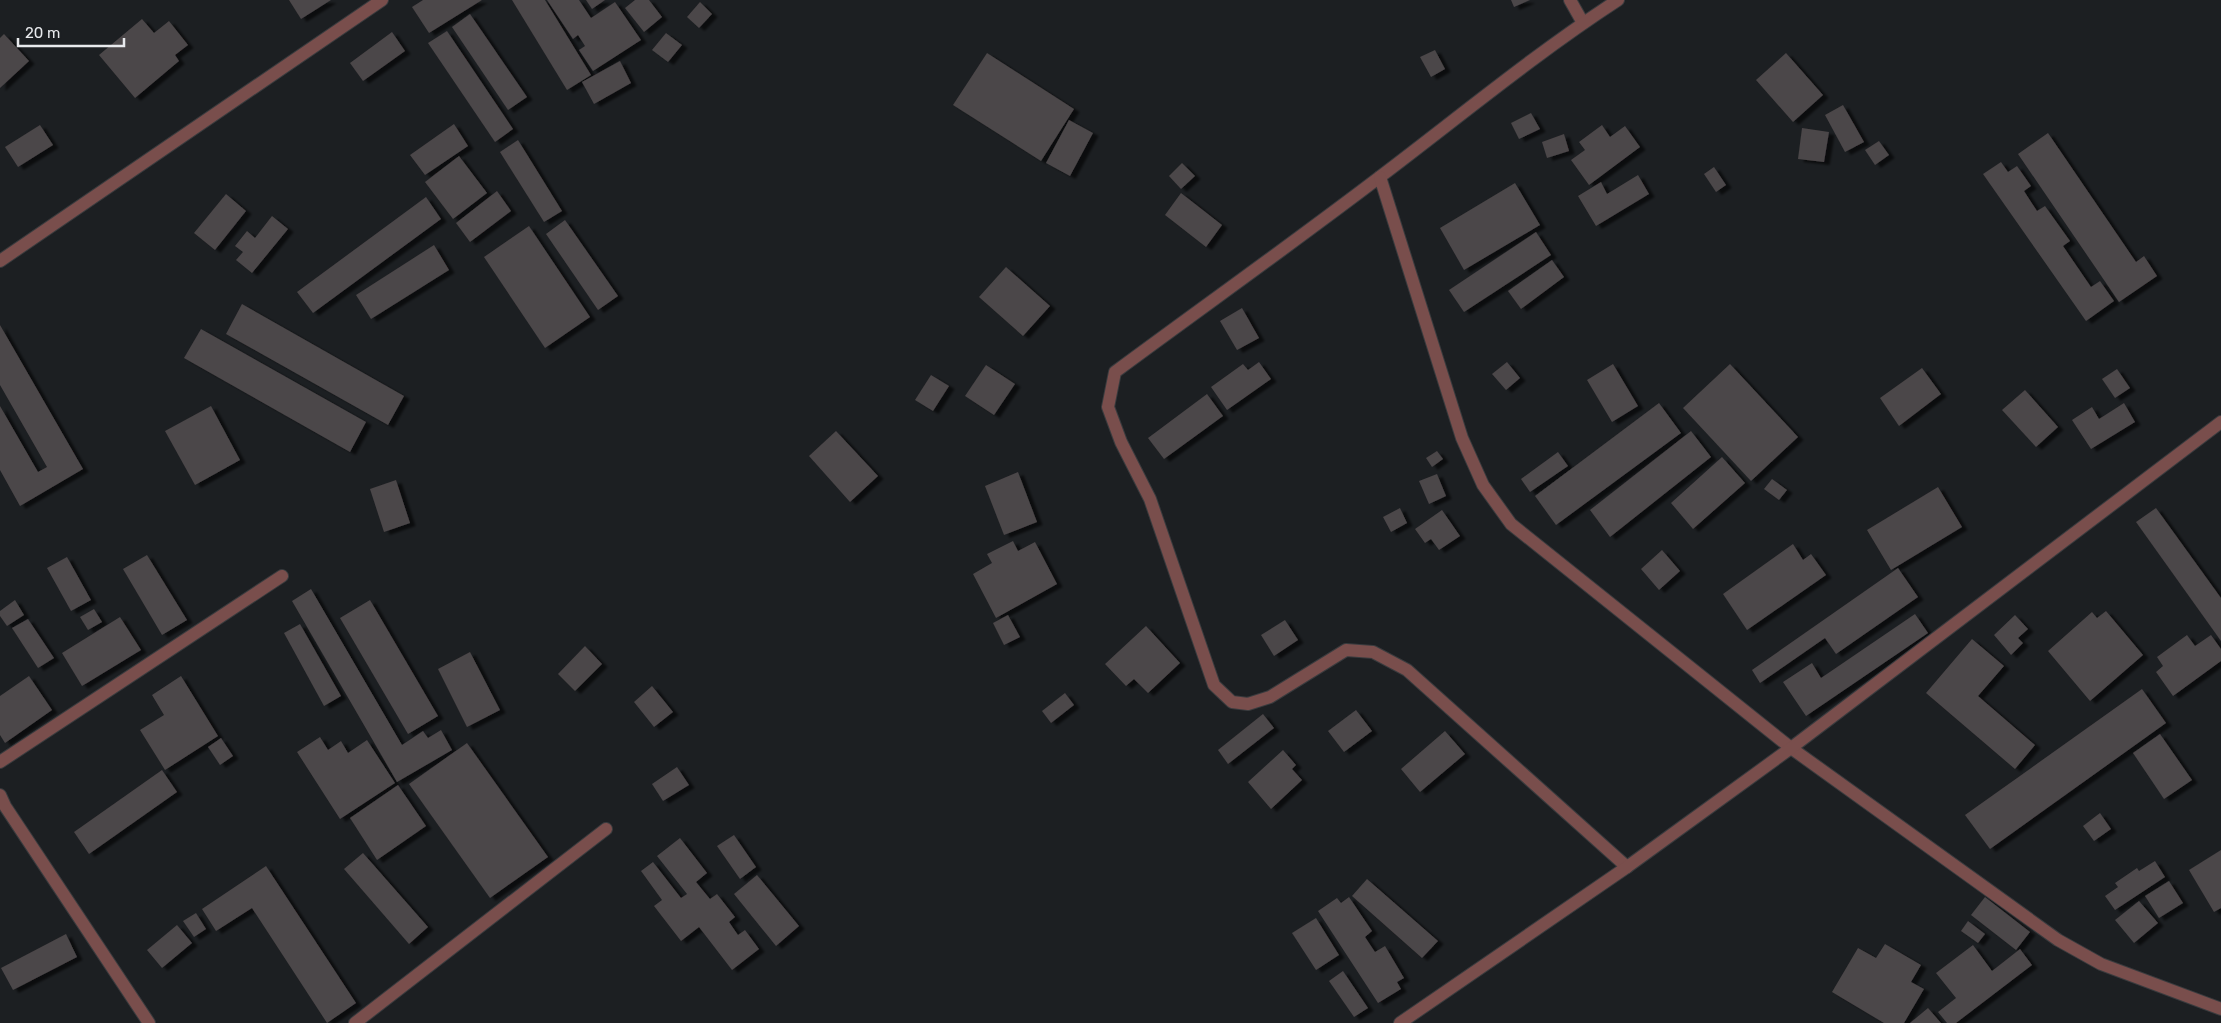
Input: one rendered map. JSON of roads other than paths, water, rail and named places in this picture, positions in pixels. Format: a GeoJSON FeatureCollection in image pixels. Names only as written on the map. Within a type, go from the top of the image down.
{"type":"FeatureCollection","features":[{"type":"Feature","properties":{"kind":"street"},"geometry":{"type":"LineString","coordinates":[[0,261],[382,0]]}},
{"type":"Feature","properties":{"kind":"street"},"geometry":{"type":"LineString","coordinates":[[1570,0],[1583,23]]}},
{"type":"Feature","properties":{"kind":"street"},"geometry":{"type":"LineString","coordinates":[[1618,0],[1583,23],[1380,177],[1115,372],[1108,408],[1120,442],[1150,499],[1214,685],[1232,702],[1248,704],[1270,696],[1346,650],[1373,652],[1406,670],[1627,867]]}},
{"type":"Feature","properties":{"kind":"street"},"geometry":{"type":"LineString","coordinates":[[1380,177],[1462,438],[1483,485],[1511,524],[1791,748],[2058,940],[2101,964],[2221,1009]]}},
{"type":"Feature","properties":{"kind":"street"},"geometry":{"type":"LineString","coordinates":[[1400,1023],[1627,867],[1791,748],[2221,422]]}},
{"type":"Feature","properties":{"kind":"street"},"geometry":{"type":"LineString","coordinates":[[0,762],[282,576]]}},
{"type":"Feature","properties":{"kind":"street"},"geometry":{"type":"LineString","coordinates":[[2,804],[149,1023]]}},
{"type":"Feature","properties":{"kind":"street"},"geometry":{"type":"LineString","coordinates":[[355,1023],[606,829]]}}]}
